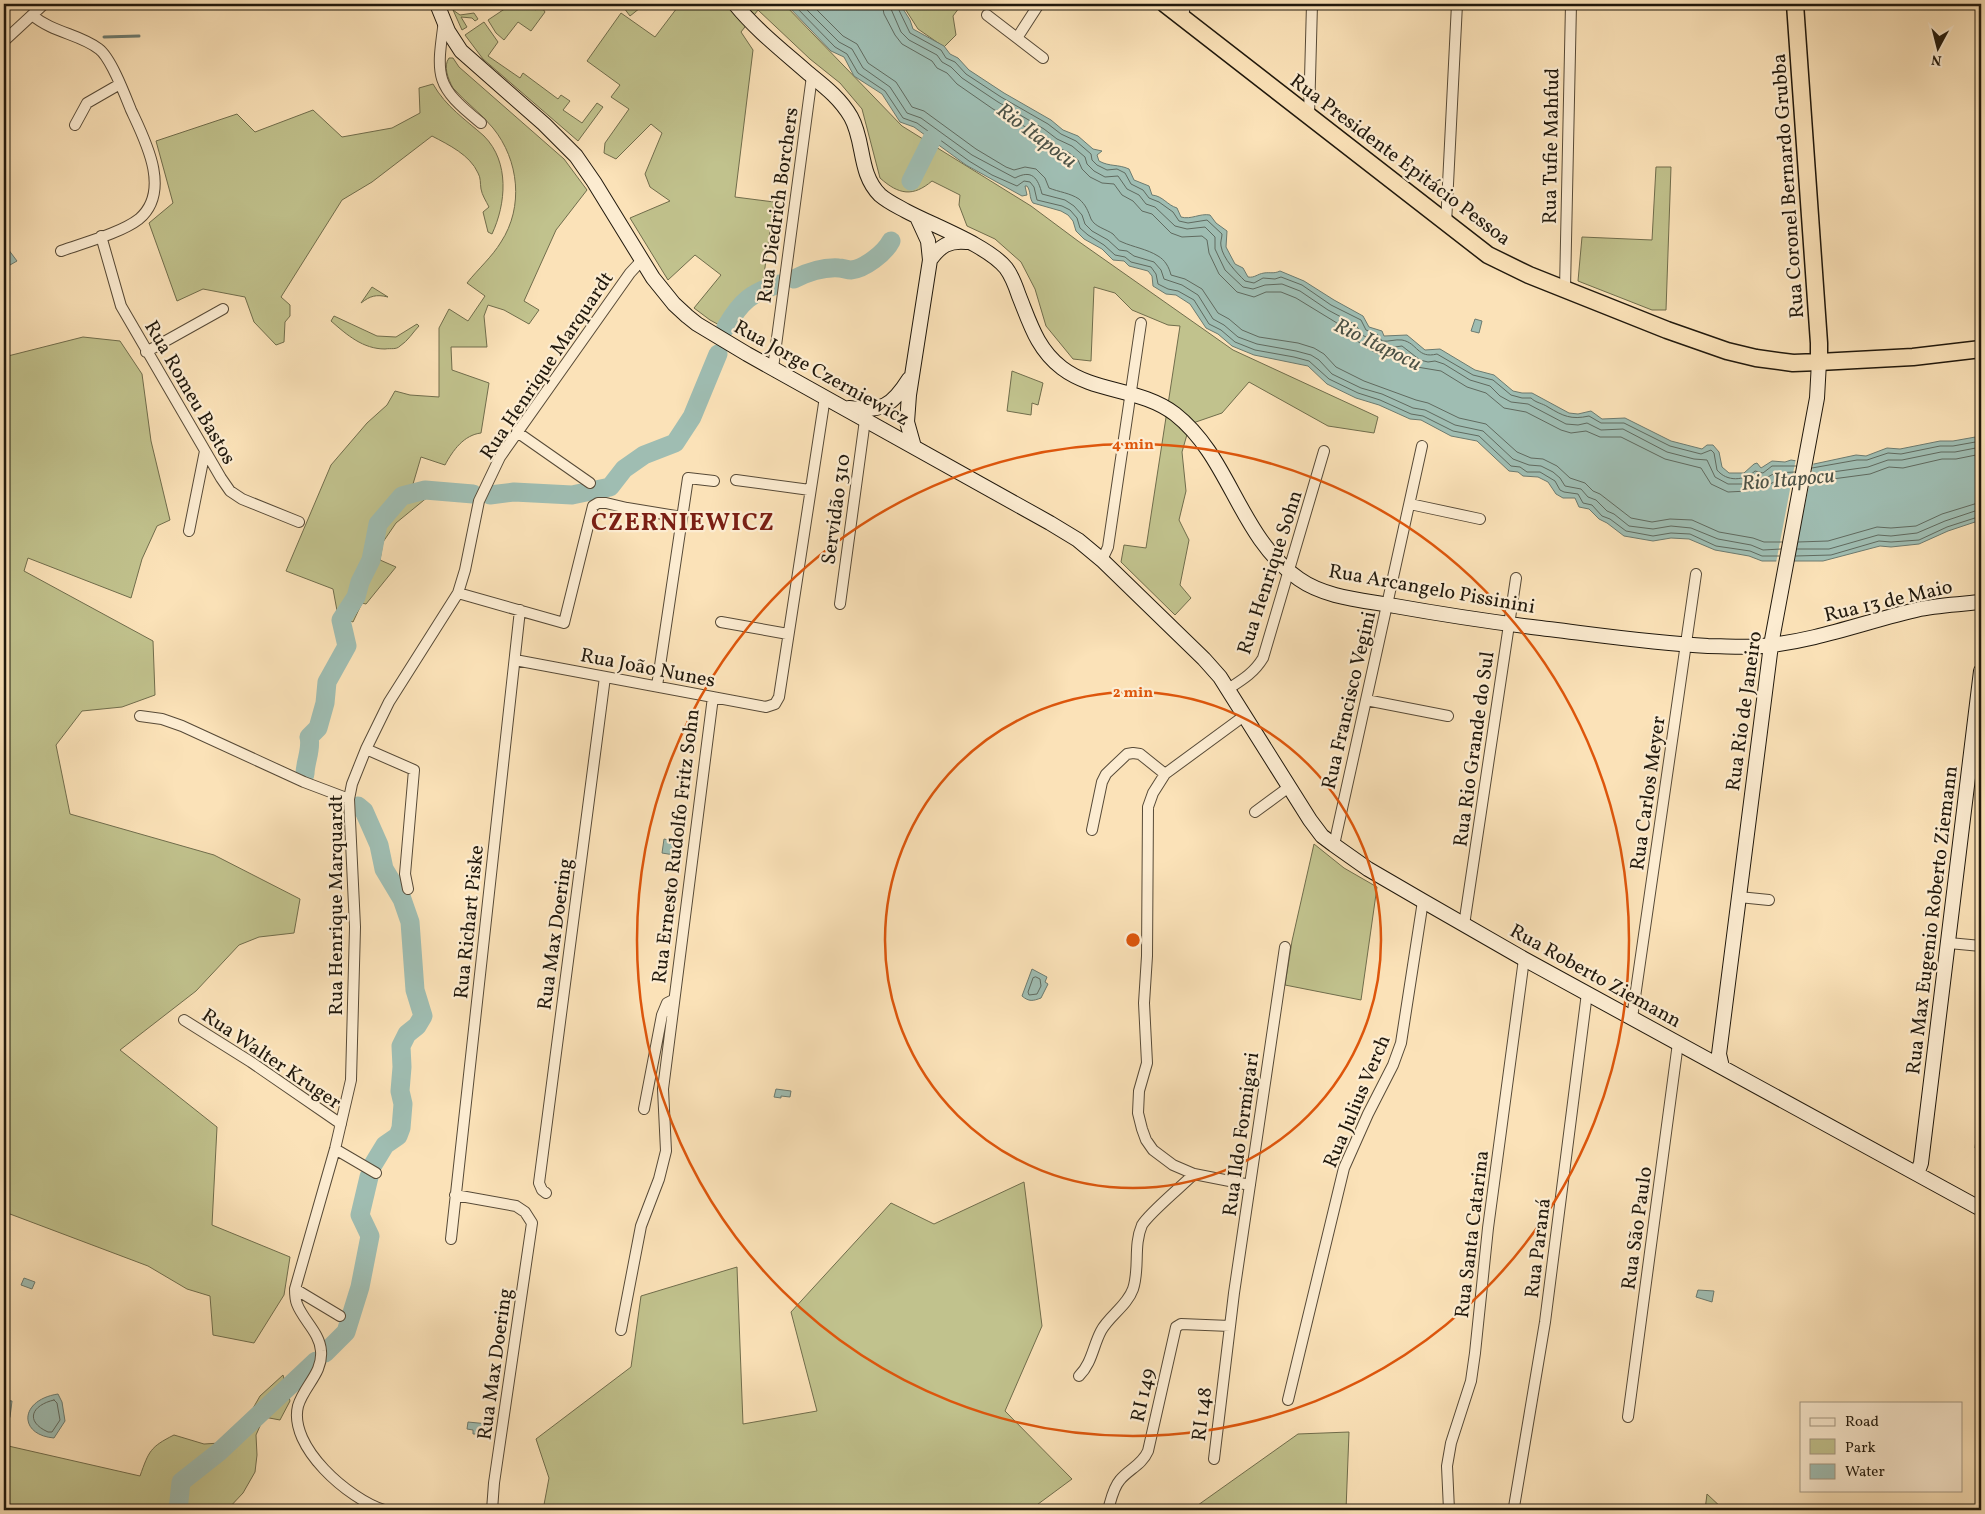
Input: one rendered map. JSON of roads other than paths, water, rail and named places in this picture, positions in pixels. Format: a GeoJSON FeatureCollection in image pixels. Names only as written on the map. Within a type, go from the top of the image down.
{"type":"FeatureCollection","features":[{"type":"Feature","properties":{"kind":"highway","name":"Rua Presidente Epitácio Pessoa"},"geometry":{"type":"LineString","coordinates":[[1165,4],[1184,10],[1309,116],[1488,256],[1508,266],[1727,351],[1756,358],[1793,363],[1819,362],[1913,357],[1981,349]]}},
{"type":"Feature","properties":{"kind":"highway","name":"Rua Coronel Bernardo Grubba"},"geometry":{"type":"LineString","coordinates":[[1796,6],[1820,343],[1819,362]]}},
{"type":"Feature","properties":{"kind":"main road","name":"Rua Jorge Czerniewicz"},"geometry":{"type":"LineString","coordinates":[[437,4],[456,44],[486,75],[544,124],[576,156],[642,260],[667,296],[687,316],[697,324],[773,368],[1078,540],[1102,560],[1204,659],[1220,677],[1244,716]]}},
{"type":"Feature","properties":{"kind":"main road","name":"Rua Arcangelo Pissinini"},"geometry":{"type":"LineString","coordinates":[[736,4],[754,24],[838,99],[854,122],[863,166],[872,185],[881,196],[917,217],[969,242],[1000,262],[1010,274],[1033,334],[1052,359],[1063,368],[1078,377],[1148,398],[1171,411],[1198,436],[1258,538],[1274,558],[1307,584],[1326,592],[1388,605],[1509,624],[1686,645],[1744,647],[1771,645]]}},
{"type":"Feature","properties":{"kind":"main road"},"geometry":{"type":"LineString","coordinates":[[914,447],[909,435],[907,422],[911,376],[930,260],[928,241],[917,217]]}},
{"type":"Feature","properties":{"kind":"main road"},"geometry":{"type":"LineString","coordinates":[[930,260],[942,245],[956,241],[969,242]]}},
{"type":"Feature","properties":{"kind":"main road","name":"Rua Rio de Janeiro"},"geometry":{"type":"LineString","coordinates":[[1722,1067],[1719,1054],[1771,645],[1817,398],[1819,362]]}},
{"type":"Feature","properties":{"kind":"main road"},"geometry":{"type":"LineString","coordinates":[[844,408],[866,409],[886,406],[894,401],[911,376]]}},
{"type":"Feature","properties":{"kind":"main road","name":"Rua 13 de Maio"},"geometry":{"type":"LineString","coordinates":[[1771,645],[1843,631],[1923,609],[1981,602]]}},
{"type":"Feature","properties":{"kind":"main road","name":"Rua 13 de Maio"},"geometry":{"type":"LineString","coordinates":[[1776,614],[1779,626],[1785,632],[1804,638]]}},
{"type":"Feature","properties":{"kind":"main road","name":"Rua Max Eugenio Roberto Ziemann"},"geometry":{"type":"LineString","coordinates":[[1918,1174],[1981,671]]}},
{"type":"Feature","properties":{"kind":"main road","name":"Rua Roberto Ziemann"},"geometry":{"type":"LineString","coordinates":[[1244,716],[1322,836],[1368,869],[1524,959],[1981,1209]]}},
{"type":"Feature","properties":{"kind":"street"},"geometry":{"type":"LineString","coordinates":[[4,41],[44,4]]}},
{"type":"Feature","properties":{"kind":"street"},"geometry":{"type":"LineString","coordinates":[[1017,38],[1039,4]]}},
{"type":"Feature","properties":{"kind":"street"},"geometry":{"type":"LineString","coordinates":[[1309,116],[1312,4]]}},
{"type":"Feature","properties":{"kind":"street"},"geometry":{"type":"LineString","coordinates":[[1446,224],[1457,4]]}},
{"type":"Feature","properties":{"kind":"street","name":"Rua Tufie Mahfud"},"geometry":{"type":"LineString","coordinates":[[1565,289],[1571,4]]}},
{"type":"Feature","properties":{"kind":"street"},"geometry":{"type":"LineString","coordinates":[[32,15],[52,29],[101,50],[120,84],[150,156],[156,183],[150,203],[140,218],[126,226],[62,251]]}},
{"type":"Feature","properties":{"kind":"street"},"geometry":{"type":"LineString","coordinates":[[987,16],[1043,58]]}},
{"type":"Feature","properties":{"kind":"street"},"geometry":{"type":"LineString","coordinates":[[444,21],[439,66],[442,81],[447,91],[460,107],[481,123]]}},
{"type":"Feature","properties":{"kind":"street"},"geometry":{"type":"LineString","coordinates":[[440,51],[448,45],[456,44]]}},
{"type":"Feature","properties":{"kind":"street","name":"Rua Diedrich Borchers"},"geometry":{"type":"LineString","coordinates":[[773,368],[812,76]]}},
{"type":"Feature","properties":{"kind":"street"},"geometry":{"type":"LineString","coordinates":[[75,125],[87,103],[120,84]]}},
{"type":"Feature","properties":{"kind":"street","name":"Rua Romeu Bastos"},"geometry":{"type":"LineString","coordinates":[[101,236],[121,306],[146,352],[230,491],[242,499],[299,522]]}},
{"type":"Feature","properties":{"kind":"street","name":"Rua Henrique Marquardt"},"geometry":{"type":"LineString","coordinates":[[295,1289],[335,1149],[351,1080],[355,927],[349,799],[366,749],[389,702],[458,593],[465,570],[479,501],[500,457],[630,273],[642,260]]}},
{"type":"Feature","properties":{"kind":"street"},"geometry":{"type":"LineString","coordinates":[[146,352],[223,309]]}},
{"type":"Feature","properties":{"kind":"street"},"geometry":{"type":"LineString","coordinates":[[1102,560],[1108,547],[1141,323]]}},
{"type":"Feature","properties":{"kind":"street"},"geometry":{"type":"LineString","coordinates":[[721,622],[788,634],[825,397]]}},
{"type":"Feature","properties":{"kind":"street","name":"Servidão 310"},"geometry":{"type":"LineString","coordinates":[[840,604],[865,420]]}},
{"type":"Feature","properties":{"kind":"street"},"geometry":{"type":"LineString","coordinates":[[517,432],[590,483]]}},
{"type":"Feature","properties":{"kind":"street","name":"Rua Francisco Vegini"},"geometry":{"type":"LineString","coordinates":[[1334,845],[1422,446]]}},
{"type":"Feature","properties":{"kind":"street"},"geometry":{"type":"LineString","coordinates":[[189,531],[205,451]]}},
{"type":"Feature","properties":{"kind":"street","name":"Rua Henrique Sohn"},"geometry":{"type":"LineString","coordinates":[[1228,690],[1250,674],[1263,658],[1290,572],[1324,451]]}},
{"type":"Feature","properties":{"kind":"street"},"geometry":{"type":"LineString","coordinates":[[657,686],[688,478],[714,481]]}},
{"type":"Feature","properties":{"kind":"street"},"geometry":{"type":"LineString","coordinates":[[736,480],[810,490]]}},
{"type":"Feature","properties":{"kind":"street"},"geometry":{"type":"LineString","coordinates":[[458,593],[564,622],[593,506],[598,503],[682,517]]}},
{"type":"Feature","properties":{"kind":"street"},"geometry":{"type":"LineString","coordinates":[[1410,504],[1480,519]]}},
{"type":"Feature","properties":{"kind":"street","name":"Rua Carlos Meyer"},"geometry":{"type":"LineString","coordinates":[[1632,1018],[1696,574]]}},
{"type":"Feature","properties":{"kind":"street","name":"Rua Rio Grande do Sul"},"geometry":{"type":"LineString","coordinates":[[1464,925],[1516,578]]}},
{"type":"Feature","properties":{"kind":"street","name":"Rua Richart Piske"},"geometry":{"type":"LineString","coordinates":[[451,1238],[520,610]]}},
{"type":"Feature","properties":{"kind":"street","name":"Rua João Nunes"},"geometry":{"type":"LineString","coordinates":[[515,660],[766,707],[774,704],[779,697],[788,634]]}},
{"type":"Feature","properties":{"kind":"street","name":"Rua Max Doering"},"geometry":{"type":"LineString","coordinates":[[546,1193],[542,1190],[539,1183],[605,677]]}},
{"type":"Feature","properties":{"kind":"street","name":"Rua Ernesto Rudolfo Fritz Sohn"},"geometry":{"type":"LineString","coordinates":[[621,1330],[641,1226],[659,1179],[666,1151],[663,1089],[712,697]]}},
{"type":"Feature","properties":{"kind":"street"},"geometry":{"type":"LineString","coordinates":[[1366,700],[1448,716]]}},
{"type":"Feature","properties":{"kind":"street"},"geometry":{"type":"LineString","coordinates":[[140,716],[162,719],[182,726],[304,782],[349,799]]}},
{"type":"Feature","properties":{"kind":"street"},"geometry":{"type":"LineString","coordinates":[[1244,716],[1165,774],[1153,793],[1148,807],[1147,956],[1144,1003],[1147,1063],[1139,1091],[1138,1113],[1146,1140],[1153,1150],[1172,1165],[1194,1174],[1250,1185]]}},
{"type":"Feature","properties":{"kind":"street"},"geometry":{"type":"LineString","coordinates":[[366,749],[414,770],[406,874],[408,889]]}},
{"type":"Feature","properties":{"kind":"street"},"geometry":{"type":"LineString","coordinates":[[1092,830],[1102,782],[1106,774],[1126,754],[1133,752],[1140,754],[1165,774]]}},
{"type":"Feature","properties":{"kind":"street"},"geometry":{"type":"LineString","coordinates":[[1255,812],[1289,787]]}},
{"type":"Feature","properties":{"kind":"street"},"geometry":{"type":"LineString","coordinates":[[1739,897],[1769,900]]}},
{"type":"Feature","properties":{"kind":"street","name":"Rua Julius Verch"},"geometry":{"type":"LineString","coordinates":[[1288,1400],[1344,1168],[1368,1114],[1393,1065],[1401,1043],[1423,901]]}},
{"type":"Feature","properties":{"kind":"street"},"geometry":{"type":"LineString","coordinates":[[1948,943],[1981,946]]}},
{"type":"Feature","properties":{"kind":"street","name":"Rua Ildo Formigari"},"geometry":{"type":"LineString","coordinates":[[1224,1372],[1285,947]]}},
{"type":"Feature","properties":{"kind":"street","name":"Rua Santa Catarina"},"geometry":{"type":"LineString","coordinates":[[1449,1510],[1447,1466],[1450,1443],[1470,1381],[1475,1353],[1488,1228],[1524,959]]}},
{"type":"Feature","properties":{"kind":"street","name":"Rua Paraná"},"geometry":{"type":"LineString","coordinates":[[1514,1507],[1545,1322],[1587,993]]}},
{"type":"Feature","properties":{"kind":"street","name":"Rua Ernesto Rudolfo Fritz Sohn"},"geometry":{"type":"LineString","coordinates":[[644,1109],[662,1015],[667,1003],[673,1000]]}},
{"type":"Feature","properties":{"kind":"street","name":"Rua Walter Kruger"},"geometry":{"type":"LineString","coordinates":[[184,1020],[251,1062],[341,1124]]}},
{"type":"Feature","properties":{"kind":"street","name":"Rua São Paulo"},"geometry":{"type":"LineString","coordinates":[[1628,1417],[1678,1043]]}},
{"type":"Feature","properties":{"kind":"street"},"geometry":{"type":"LineString","coordinates":[[335,1149],[376,1173]]}},
{"type":"Feature","properties":{"kind":"street"},"geometry":{"type":"LineString","coordinates":[[1080,1376],[1088,1365],[1101,1331],[1129,1298],[1133,1289],[1137,1240],[1143,1223],[1194,1174]]}},
{"type":"Feature","properties":{"kind":"street","name":"Rua Max Doering"},"geometry":{"type":"LineString","coordinates":[[455,1195],[516,1206],[525,1212],[532,1223],[494,1483],[492,1510]]}},
{"type":"Feature","properties":{"kind":"street"},"geometry":{"type":"LineString","coordinates":[[295,1289],[340,1316]]}},
{"type":"Feature","properties":{"kind":"street"},"geometry":{"type":"LineString","coordinates":[[295,1289],[296,1303],[318,1338],[321,1349],[321,1364],[299,1404],[296,1418],[299,1432],[311,1454],[340,1485],[357,1498],[384,1510]]}},
{"type":"Feature","properties":{"kind":"street","name":"RI 149"},"geometry":{"type":"LineString","coordinates":[[1108,1510],[1116,1485],[1121,1478],[1141,1463],[1148,1452],[1176,1327],[1181,1324],[1230,1326]]}},
{"type":"Feature","properties":{"kind":"street","name":"RI 148"},"geometry":{"type":"LineString","coordinates":[[1214,1460],[1224,1372]]}},
{"type":"Feature","properties":{"kind":"water","name":"Rio Itapocu"},"geometry":{"type":"Polygon","coordinates":[[[786,4],[900,4],[913,29],[944,46],[950,54],[958,58],[969,70],[1004,93],[1051,120],[1063,130],[1078,136],[1093,149],[1102,151],[1097,155],[1099,161],[1129,169],[1134,180],[1149,186],[1152,195],[1177,208],[1181,217],[1210,215],[1216,223],[1227,231],[1226,247],[1235,264],[1243,268],[1248,277],[1280,271],[1304,281],[1363,316],[1369,327],[1382,331],[1384,336],[1407,335],[1425,350],[1440,349],[1475,370],[1494,375],[1513,391],[1532,393],[1569,413],[1578,414],[1591,411],[1602,419],[1625,418],[1671,441],[1702,449],[1707,445],[1713,445],[1719,452],[1722,467],[1729,473],[1744,473],[1757,463],[1761,468],[1772,461],[1785,462],[1791,460],[1814,464],[1856,455],[1866,456],[1887,448],[1900,449],[1940,441],[1953,441],[1981,436],[1981,520],[1948,531],[1919,544],[1891,547],[1880,546],[1823,561],[1762,561],[1749,556],[1715,550],[1689,539],[1671,538],[1653,541],[1624,536],[1599,519],[1589,509],[1579,507],[1575,498],[1563,498],[1556,494],[1548,482],[1538,477],[1523,476],[1518,472],[1509,471],[1477,441],[1451,436],[1421,420],[1410,419],[1379,405],[1356,398],[1327,384],[1308,366],[1254,355],[1232,346],[1218,334],[1206,328],[1190,304],[1176,295],[1166,294],[1153,286],[1152,276],[1148,271],[1129,266],[1124,261],[1113,260],[1102,249],[1084,239],[1076,231],[1073,221],[1068,215],[1061,211],[1033,203],[1027,186],[1025,186],[1027,195],[1022,196],[966,165],[914,127],[900,122],[882,94],[854,76],[844,57],[831,51],[786,4]]]}},
{"type":"Feature","properties":{"kind":"water"},"geometry":{"type":"Polygon","coordinates":[[[8,249],[17,261],[10,265],[4,256],[4,252],[8,249]]]}},
{"type":"Feature","properties":{"kind":"water"},"geometry":{"type":"Polygon","coordinates":[[[1475,319],[1482,321],[1479,333],[1471,331],[1475,319]]]}},
{"type":"Feature","properties":{"kind":"water"},"geometry":{"type":"Polygon","coordinates":[[[664,839],[682,843],[680,856],[662,853],[664,839]]]}},
{"type":"Feature","properties":{"kind":"water"},"geometry":{"type":"Polygon","coordinates":[[[1032,969],[1047,977],[1045,982],[1048,984],[1041,998],[1036,1000],[1027,999],[1022,996],[1032,969]]]}},
{"type":"Feature","properties":{"kind":"water"},"geometry":{"type":"Polygon","coordinates":[[[776,1089],[791,1091],[790,1097],[774,1097],[776,1089]]]}},
{"type":"Feature","properties":{"kind":"water"},"geometry":{"type":"Polygon","coordinates":[[[24,1278],[35,1282],[32,1289],[21,1285],[24,1278]]]}},
{"type":"Feature","properties":{"kind":"water"},"geometry":{"type":"Polygon","coordinates":[[[1698,1290],[1714,1291],[1712,1302],[1696,1297],[1698,1290]]]}},
{"type":"Feature","properties":{"kind":"water"},"geometry":{"type":"Polygon","coordinates":[[[58,1394],[62,1402],[65,1421],[54,1438],[34,1431],[29,1424],[28,1417],[30,1410],[36,1403],[45,1397],[58,1394]]]}},
{"type":"Feature","properties":{"kind":"water"},"geometry":{"type":"Polygon","coordinates":[[[4,1400],[12,1401],[10,1417],[4,1428],[4,1400]]]}},
{"type":"Feature","properties":{"kind":"water"},"geometry":{"type":"Polygon","coordinates":[[[468,1422],[488,1424],[487,1432],[481,1431],[481,1434],[473,1434],[473,1430],[467,1429],[468,1422]]]}},
{"type":"Feature","properties":{"kind":"waterway"},"geometry":{"type":"LineString","coordinates":[[104,37],[139,36]]}},
{"type":"Feature","properties":{"kind":"waterway"},"geometry":{"type":"LineString","coordinates":[[911,181],[932,139]]}},
{"type":"Feature","properties":{"kind":"waterway"},"geometry":{"type":"LineString","coordinates":[[794,279],[822,269],[839,268],[851,270],[862,267],[879,255],[891,241]]}},
{"type":"Feature","properties":{"kind":"waterway"},"geometry":{"type":"LineString","coordinates":[[726,327],[742,304],[748,299],[761,291],[779,284]]}},
{"type":"Feature","properties":{"kind":"waterway"},"geometry":{"type":"LineString","coordinates":[[490,495],[514,492],[572,495],[610,487],[624,469],[644,455],[675,443],[692,417],[718,354]]}},
{"type":"Feature","properties":{"kind":"waterway"},"geometry":{"type":"LineString","coordinates":[[305,774],[310,746],[309,737],[318,728],[325,703],[327,682],[347,646],[341,620],[356,597],[360,582],[371,560],[378,524],[402,496],[425,490],[473,494]]}},
{"type":"Feature","properties":{"kind":"waterway"},"geometry":{"type":"LineString","coordinates":[[358,806],[364,811],[379,845],[384,869],[402,899],[410,922],[415,990],[423,1016],[417,1026],[407,1034],[401,1046],[400,1091],[403,1104],[401,1128],[398,1136],[385,1145],[371,1168]]}},
{"type":"Feature","properties":{"kind":"waterway"},"geometry":{"type":"LineString","coordinates":[[325,1353],[346,1332],[360,1287],[370,1236],[360,1215],[369,1177]]}},
{"type":"Feature","properties":{"kind":"waterway"},"geometry":{"type":"LineString","coordinates":[[178,1510],[181,1482],[219,1452],[316,1361]]}},
{"type":"Feature","properties":{"kind":"district","name":"CZERNIEWICZ"},"geometry":{"type":"Point","coordinates":[683,521]}}]}
